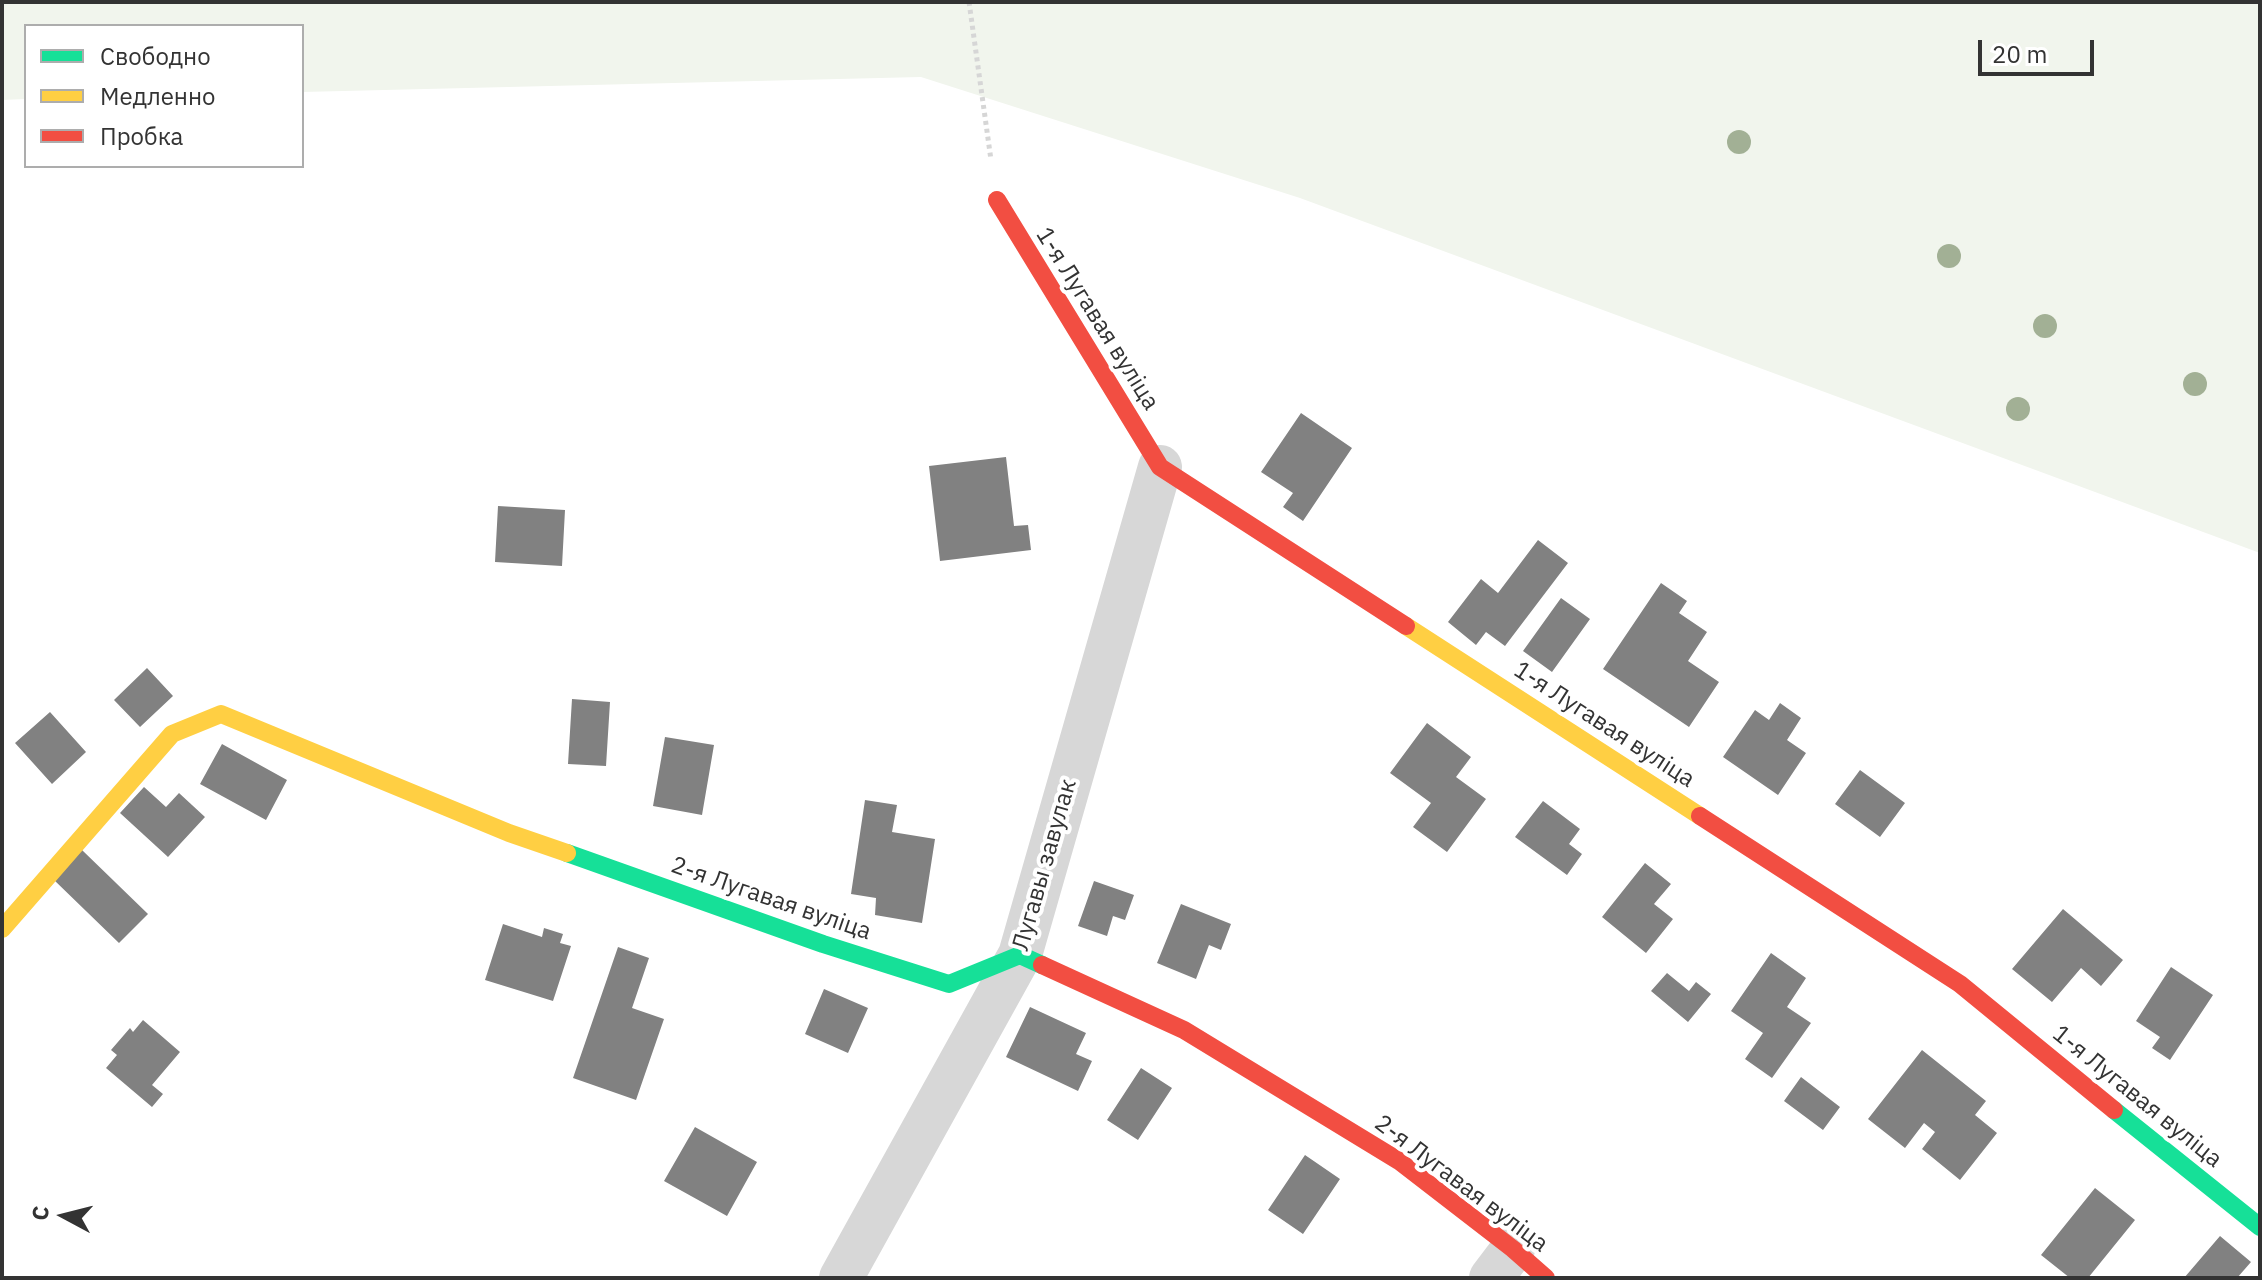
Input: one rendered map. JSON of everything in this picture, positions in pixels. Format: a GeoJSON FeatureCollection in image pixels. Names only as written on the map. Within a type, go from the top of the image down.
{"type":"FeatureCollection","features":[{"type":"Feature","properties":{"kind":"street","name":"1-я Лугавая вуліца"},"geometry":{"type":"LineString","coordinates":[[997,200],[1160,467],[1960,984],[2260,1227]]}},
{"type":"Feature","properties":{"kind":"street","name":"Лугавы завулак"},"geometry":{"type":"LineString","coordinates":[[841,1278],[1020,955],[1160,467]]}},
{"type":"Feature","properties":{"kind":"street","name":"2-я Лугавая вуліца"},"geometry":{"type":"LineString","coordinates":[[2,929],[172,734],[221,714],[509,833],[823,944],[949,984],[1020,955],[1184,1030],[1399,1161],[1502,1264],[1546,1278]]}},
{"type":"Feature","properties":{"kind":"path"},"geometry":{"type":"LineString","coordinates":[[969,2],[997,200]]}},
{"type":"Feature","properties":{"kind":"shaded area"},"geometry":{"type":"Polygon","coordinates":[[[2,2],[2260,2],[2260,553],[1300,198],[921,77],[304,92],[304,24],[24,24],[24,99],[2,100],[2,2]]]}},
{"type":"Feature","properties":{"kind":"building"},"geometry":{"type":"Polygon","coordinates":[[[1301,413],[1352,448],[1303,521],[1283,507],[1293,493],[1261,472],[1301,413]]]}},
{"type":"Feature","properties":{"kind":"building"},"geometry":{"type":"Polygon","coordinates":[[[1006,457],[1014,526],[1028,525],[1031,550],[940,561],[929,466],[1006,457]]]}},
{"type":"Feature","properties":{"kind":"building"},"geometry":{"type":"Polygon","coordinates":[[[498,506],[565,510],[562,566],[495,562],[498,506]]]}},
{"type":"Feature","properties":{"kind":"building"},"geometry":{"type":"Polygon","coordinates":[[[1538,540],[1568,563],[1505,646],[1486,632],[1476,645],[1448,622],[1481,579],[1498,593],[1538,540]]]}},
{"type":"Feature","properties":{"kind":"building"},"geometry":{"type":"Polygon","coordinates":[[[1661,583],[1687,601],[1679,613],[1707,632],[1688,661],[1719,682],[1689,727],[1603,669],[1661,583]]]}},
{"type":"Feature","properties":{"kind":"building"},"geometry":{"type":"Polygon","coordinates":[[[1561,598],[1590,619],[1552,672],[1523,651],[1561,598]]]}},
{"type":"Feature","properties":{"kind":"building"},"geometry":{"type":"Polygon","coordinates":[[[147,668],[173,696],[140,727],[114,700],[147,668]]]}},
{"type":"Feature","properties":{"kind":"building"},"geometry":{"type":"Polygon","coordinates":[[[572,699],[610,702],[606,766],[568,764],[572,699]]]}},
{"type":"Feature","properties":{"kind":"building"},"geometry":{"type":"Polygon","coordinates":[[[1780,703],[1801,718],[1787,740],[1806,753],[1778,795],[1723,757],[1755,710],[1769,720],[1780,703]]]}},
{"type":"Feature","properties":{"kind":"building"},"geometry":{"type":"Polygon","coordinates":[[[50,712],[86,752],[52,784],[15,743],[50,712]]]}},
{"type":"Feature","properties":{"kind":"building"},"geometry":{"type":"Polygon","coordinates":[[[1427,723],[1471,757],[1456,777],[1486,799],[1447,852],[1413,827],[1431,803],[1390,773],[1427,723]]]}},
{"type":"Feature","properties":{"kind":"building"},"geometry":{"type":"Polygon","coordinates":[[[665,737],[714,745],[702,815],[653,806],[665,737]]]}},
{"type":"Feature","properties":{"kind":"building"},"geometry":{"type":"Polygon","coordinates":[[[222,744],[287,780],[266,820],[200,784],[222,744]]]}},
{"type":"Feature","properties":{"kind":"building"},"geometry":{"type":"Polygon","coordinates":[[[1860,770],[1905,803],[1880,837],[1835,804],[1860,770]]]}},
{"type":"Feature","properties":{"kind":"building"},"geometry":{"type":"Polygon","coordinates":[[[144,787],[166,807],[179,793],[205,817],[168,857],[120,813],[144,787]]]}},
{"type":"Feature","properties":{"kind":"building"},"geometry":{"type":"Polygon","coordinates":[[[865,800],[897,805],[892,832],[935,839],[922,923],[875,915],[876,898],[851,894],[865,800]]]}},
{"type":"Feature","properties":{"kind":"building"},"geometry":{"type":"Polygon","coordinates":[[[1543,801],[1580,829],[1569,844],[1582,854],[1567,875],[1515,837],[1543,801]]]}},
{"type":"Feature","properties":{"kind":"building"},"geometry":{"type":"Polygon","coordinates":[[[82,850],[148,914],[119,943],[54,880],[82,850]]]}},
{"type":"Feature","properties":{"kind":"building"},"geometry":{"type":"Polygon","coordinates":[[[1645,863],[1671,884],[1654,904],[1673,919],[1646,953],[1602,917],[1645,863]]]}},
{"type":"Feature","properties":{"kind":"building"},"geometry":{"type":"Polygon","coordinates":[[[1094,881],[1134,895],[1125,920],[1113,916],[1107,936],[1078,926],[1094,881]]]}},
{"type":"Feature","properties":{"kind":"building"},"geometry":{"type":"Polygon","coordinates":[[[1181,904],[1231,924],[1221,950],[1209,945],[1196,979],[1157,963],[1181,904]]]}},
{"type":"Feature","properties":{"kind":"building"},"geometry":{"type":"Polygon","coordinates":[[[2063,909],[2123,960],[2101,986],[2081,968],[2052,1002],[2012,969],[2063,909]]]}},
{"type":"Feature","properties":{"kind":"building"},"geometry":{"type":"Polygon","coordinates":[[[503,924],[542,937],[544,928],[563,934],[560,943],[571,946],[553,1001],[485,980],[503,924]]]}},
{"type":"Feature","properties":{"kind":"building"},"geometry":{"type":"Polygon","coordinates":[[[618,947],[649,958],[632,1008],[664,1019],[636,1100],[573,1078],[618,947]]]}},
{"type":"Feature","properties":{"kind":"building"},"geometry":{"type":"Polygon","coordinates":[[[1771,953],[1806,978],[1787,1007],[1811,1023],[1772,1078],[1745,1059],[1763,1033],[1731,1011],[1771,953]]]}},
{"type":"Feature","properties":{"kind":"building"},"geometry":{"type":"Polygon","coordinates":[[[2171,967],[2213,995],[2170,1060],[2152,1048],[2160,1037],[2136,1021],[2171,967]]]}},
{"type":"Feature","properties":{"kind":"building"},"geometry":{"type":"Polygon","coordinates":[[[1667,973],[1689,991],[1696,982],[1711,994],[1688,1022],[1651,991],[1667,973]]]}},
{"type":"Feature","properties":{"kind":"building"},"geometry":{"type":"Polygon","coordinates":[[[824,989],[868,1008],[848,1053],[805,1034],[824,989]]]}},
{"type":"Feature","properties":{"kind":"building"},"geometry":{"type":"Polygon","coordinates":[[[1030,1007],[1086,1033],[1076,1054],[1092,1061],[1078,1091],[1006,1057],[1030,1007]]]}},
{"type":"Feature","properties":{"kind":"building"},"geometry":{"type":"Polygon","coordinates":[[[143,1020],[180,1052],[152,1085],[163,1094],[152,1107],[106,1068],[117,1055],[111,1050],[130,1028],[133,1032],[143,1020]]]}},
{"type":"Feature","properties":{"kind":"building"},"geometry":{"type":"Polygon","coordinates":[[[1922,1050],[1986,1101],[1975,1115],[1997,1133],[1960,1180],[1922,1149],[1935,1132],[1924,1123],[1905,1148],[1868,1119],[1922,1050]]]}},
{"type":"Feature","properties":{"kind":"building"},"geometry":{"type":"Polygon","coordinates":[[[1141,1068],[1172,1088],[1138,1140],[1107,1120],[1141,1068]]]}},
{"type":"Feature","properties":{"kind":"building"},"geometry":{"type":"Polygon","coordinates":[[[1801,1077],[1840,1107],[1823,1130],[1784,1101],[1801,1077]]]}},
{"type":"Feature","properties":{"kind":"building"},"geometry":{"type":"Polygon","coordinates":[[[695,1127],[757,1162],[727,1216],[664,1181],[695,1127]]]}},
{"type":"Feature","properties":{"kind":"building"},"geometry":{"type":"Polygon","coordinates":[[[1305,1155],[1340,1179],[1303,1234],[1268,1210],[1305,1155]]]}},
{"type":"Feature","properties":{"kind":"building"},"geometry":{"type":"Polygon","coordinates":[[[2095,1188],[2135,1220],[2088,1278],[2070,1278],[2041,1255],[2095,1188]]]}},
{"type":"Feature","properties":{"kind":"building"},"geometry":{"type":"Polygon","coordinates":[[[2220,1236],[2251,1262],[2237,1278],[2184,1278],[2220,1236]]]}},
{"type":"Feature","properties":{"kind":"traffic: fast"},"geometry":{"type":"LineString","coordinates":[[567,853],[823,944],[949,984],[1020,955],[1042,965]]}},
{"type":"Feature","properties":{"kind":"traffic: fast"},"geometry":{"type":"LineString","coordinates":[[2114,1110],[2260,1227]]}},
{"type":"Feature","properties":{"kind":"traffic: slow"},"geometry":{"type":"LineString","coordinates":[[1406,626],[1700,816]]}},
{"type":"Feature","properties":{"kind":"traffic: slow"},"geometry":{"type":"LineString","coordinates":[[2,929],[172,734],[221,714],[509,833],[567,853]]}},
{"type":"Feature","properties":{"kind":"traffic: jam"},"geometry":{"type":"LineString","coordinates":[[997,200],[1160,467],[1406,626]]}},
{"type":"Feature","properties":{"kind":"traffic: jam"},"geometry":{"type":"LineString","coordinates":[[1700,816],[1960,984],[2114,1110]]}},
{"type":"Feature","properties":{"kind":"traffic: jam"},"geometry":{"type":"LineString","coordinates":[[1042,965],[1184,1030],[1399,1161],[1546,1278]]}}]}
